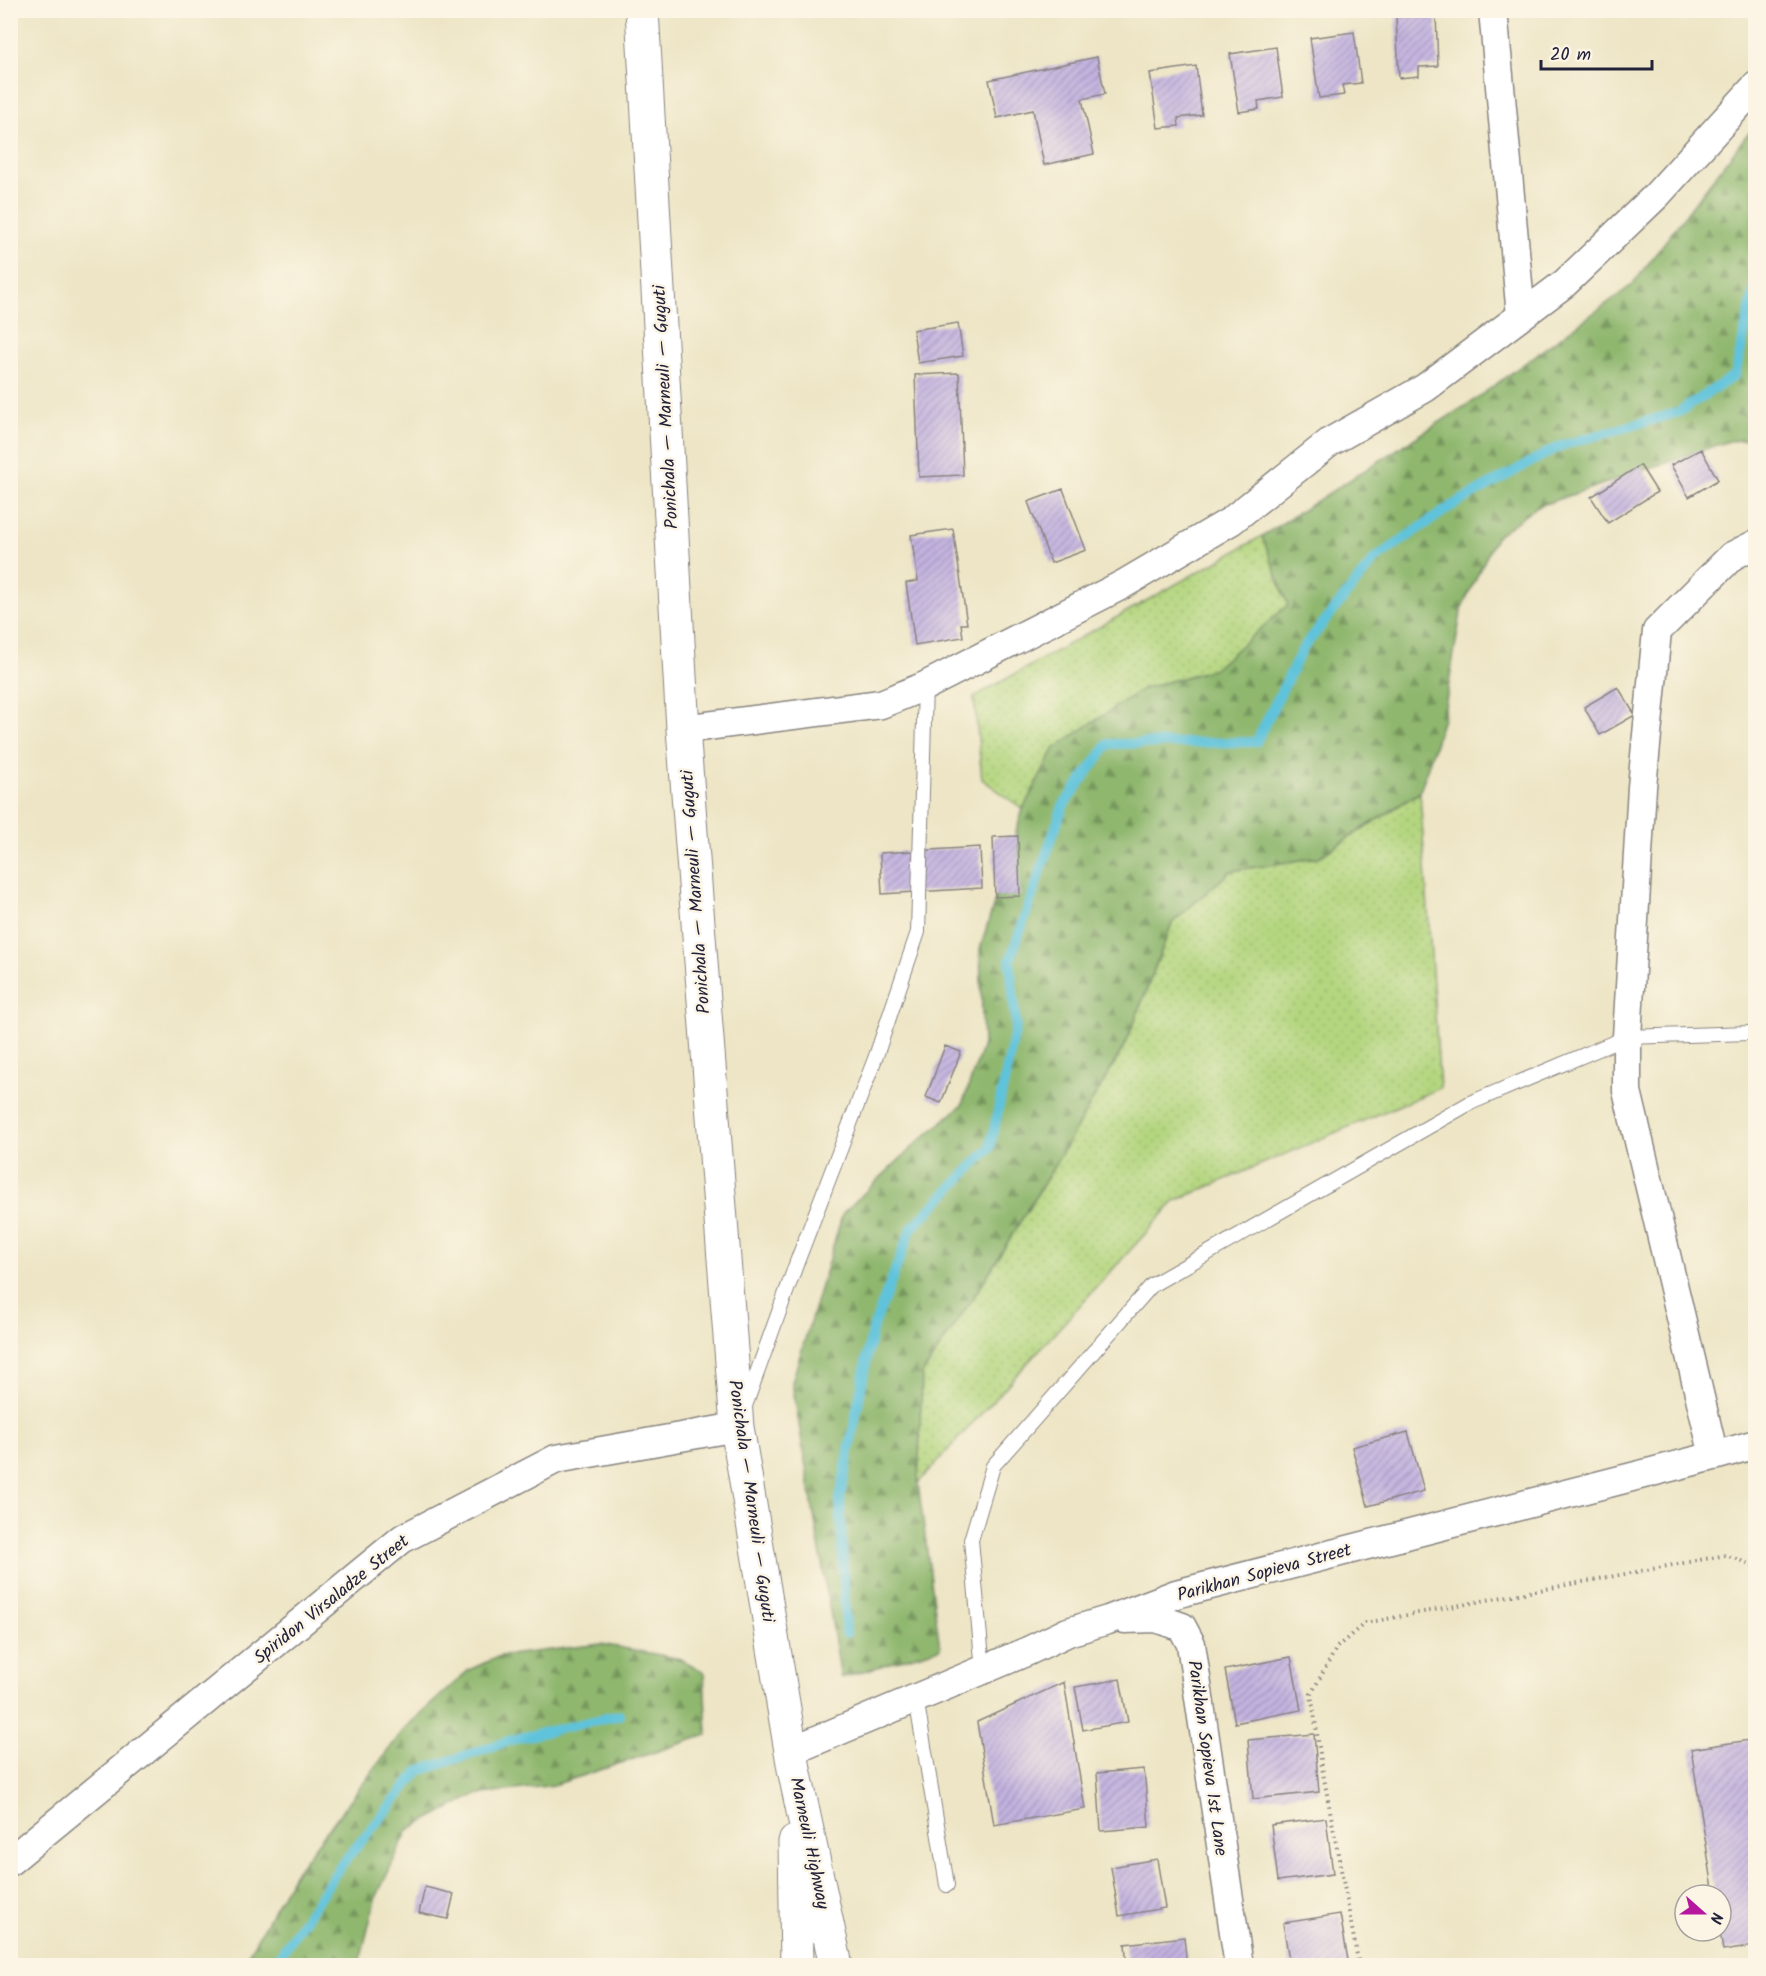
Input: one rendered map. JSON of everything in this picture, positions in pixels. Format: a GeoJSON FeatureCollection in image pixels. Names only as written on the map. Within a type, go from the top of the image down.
{"type":"FeatureCollection","features":[{"type":"Feature","properties":{"kind":"highway","name":"Ponichala — Marneuli — Guguti"},"geometry":{"type":"LineString","coordinates":[[642,10],[683,729],[737,1427],[792,1760]]}},
{"type":"Feature","properties":{"kind":"highway","name":"Marneuli Highway"},"geometry":{"type":"LineString","coordinates":[[792,1760],[797,1965]]}},
{"type":"Feature","properties":{"kind":"highway","name":"Marneuli Highway"},"geometry":{"type":"LineString","coordinates":[[792,1760],[836,1965]]}},
{"type":"Feature","properties":{"kind":"street"},"geometry":{"type":"LineString","coordinates":[[1493,10],[1521,316]]}},
{"type":"Feature","properties":{"kind":"street"},"geometry":{"type":"LineString","coordinates":[[683,729],[881,704],[925,686],[1122,585],[1231,521],[1330,442],[1425,388],[1565,283],[1656,196],[1755,86]]}},
{"type":"Feature","properties":{"kind":"street"},"geometry":{"type":"LineString","coordinates":[[1714,1456],[1627,1091],[1627,1037],[1642,787],[1656,631],[1732,556],[1755,544]]}},
{"type":"Feature","properties":{"kind":"street","name":"Spiridon Virsaladze Street"},"geometry":{"type":"LineString","coordinates":[[10,1861],[402,1539],[556,1458],[737,1427]]}},
{"type":"Feature","properties":{"kind":"street","name":"Parikhan Sopieva Street"},"geometry":{"type":"LineString","coordinates":[[792,1760],[916,1698],[1068,1632],[1108,1620],[1176,1594],[1755,1444]]}},
{"type":"Feature","properties":{"kind":"street","name":"Parikhan Sopieva 1st Lane"},"geometry":{"type":"LineString","coordinates":[[1108,1620],[1156,1618],[1182,1627],[1191,1644],[1239,1965]]}},
{"type":"Feature","properties":{"kind":"lane"},"geometry":{"type":"LineString","coordinates":[[737,1427],[876,1056],[918,932],[925,686]]}},
{"type":"Feature","properties":{"kind":"lane"},"geometry":{"type":"LineString","coordinates":[[983,1670],[971,1540],[993,1466],[1152,1285],[1470,1103],[1627,1037],[1749,1033],[1755,1030]]}},
{"type":"Feature","properties":{"kind":"lane"},"geometry":{"type":"LineString","coordinates":[[916,1698],[947,1885]]}},
{"type":"Feature","properties":{"kind":"path"},"geometry":{"type":"LineString","coordinates":[[1359,1965],[1323,1773],[1311,1694],[1337,1647],[1365,1623],[1726,1555],[1755,1567]]}},
{"type":"Feature","properties":{"kind":"green space"},"geometry":{"type":"Polygon","coordinates":[[[1755,127],[1755,439],[1729,441],[1536,507],[1496,537],[1462,607],[1443,718],[1420,792],[1319,857],[1231,871],[1172,923],[1126,1043],[982,1284],[922,1374],[918,1483],[940,1648],[841,1678],[792,1382],[843,1213],[918,1142],[962,1105],[983,1045],[980,949],[1023,809],[1055,748],[1142,689],[1214,669],[1288,605],[1262,536],[1473,401],[1632,285],[1755,127]]]}},
{"type":"Feature","properties":{"kind":"green space"},"geometry":{"type":"Polygon","coordinates":[[[1262,536],[1289,605],[1214,669],[1142,689],[1055,748],[1023,809],[982,779],[974,697],[1262,536]]]}},
{"type":"Feature","properties":{"kind":"green space"},"geometry":{"type":"Polygon","coordinates":[[[1420,792],[1440,1088],[1175,1201],[918,1483],[922,1374],[982,1284],[1126,1044],[1172,923],[1231,871],[1319,857],[1420,792]]]}},
{"type":"Feature","properties":{"kind":"green space"},"geometry":{"type":"Polygon","coordinates":[[[601,1644],[681,1659],[704,1672],[707,1735],[554,1785],[475,1795],[408,1830],[375,1900],[359,1965],[242,1965],[294,1874],[406,1727],[469,1670],[500,1656],[601,1644]]]}},
{"type":"Feature","properties":{"kind":"building"},"geometry":{"type":"Polygon","coordinates":[[[1436,15],[1438,66],[1419,67],[1419,76],[1399,78],[1396,17],[1436,15]]]}},
{"type":"Feature","properties":{"kind":"building"},"geometry":{"type":"Polygon","coordinates":[[[1354,32],[1361,83],[1342,85],[1344,95],[1319,98],[1310,38],[1354,32]]]}},
{"type":"Feature","properties":{"kind":"building"},"geometry":{"type":"Polygon","coordinates":[[[1276,47],[1283,97],[1258,101],[1259,109],[1239,112],[1230,54],[1276,47]]]}},
{"type":"Feature","properties":{"kind":"building"},"geometry":{"type":"Polygon","coordinates":[[[1097,57],[1105,94],[1082,99],[1094,154],[1044,165],[1033,110],[997,118],[989,80],[1097,57]]]}},
{"type":"Feature","properties":{"kind":"building"},"geometry":{"type":"Polygon","coordinates":[[[1196,66],[1202,115],[1178,118],[1179,126],[1158,128],[1150,73],[1196,66]]]}},
{"type":"Feature","properties":{"kind":"building"},"geometry":{"type":"Polygon","coordinates":[[[958,323],[963,356],[918,363],[913,330],[958,323]]]}},
{"type":"Feature","properties":{"kind":"building"},"geometry":{"type":"Polygon","coordinates":[[[959,373],[963,475],[919,477],[915,375],[959,373]]]}},
{"type":"Feature","properties":{"kind":"building"},"geometry":{"type":"Polygon","coordinates":[[[1701,449],[1718,480],[1689,497],[1671,465],[1701,449]]]}},
{"type":"Feature","properties":{"kind":"building"},"geometry":{"type":"Polygon","coordinates":[[[1640,465],[1657,492],[1608,523],[1591,497],[1640,465]]]}},
{"type":"Feature","properties":{"kind":"building"},"geometry":{"type":"Polygon","coordinates":[[[1063,489],[1086,550],[1051,563],[1028,502],[1063,489]]]}},
{"type":"Feature","properties":{"kind":"building"},"geometry":{"type":"Polygon","coordinates":[[[953,529],[967,624],[961,624],[963,637],[915,645],[906,583],[918,581],[911,535],[953,529]]]}},
{"type":"Feature","properties":{"kind":"building"},"geometry":{"type":"Polygon","coordinates":[[[1618,687],[1635,715],[1600,735],[1584,707],[1618,687]]]}},
{"type":"Feature","properties":{"kind":"building"},"geometry":{"type":"Polygon","coordinates":[[[1018,836],[1020,896],[995,897],[993,837],[1018,836]]]}},
{"type":"Feature","properties":{"kind":"building"},"geometry":{"type":"Polygon","coordinates":[[[980,847],[982,888],[882,894],[880,853],[980,847]]]}},
{"type":"Feature","properties":{"kind":"building"},"geometry":{"type":"Polygon","coordinates":[[[945,1046],[961,1052],[941,1103],[926,1097],[945,1046]]]}},
{"type":"Feature","properties":{"kind":"building"},"geometry":{"type":"Polygon","coordinates":[[[1408,1432],[1424,1491],[1368,1506],[1352,1447],[1408,1432]]]}},
{"type":"Feature","properties":{"kind":"building"},"geometry":{"type":"Polygon","coordinates":[[[1291,1657],[1301,1710],[1235,1723],[1225,1670],[1291,1657]]]}},
{"type":"Feature","properties":{"kind":"building"},"geometry":{"type":"Polygon","coordinates":[[[1120,1679],[1128,1722],[1083,1730],[1075,1687],[1120,1679]]]}},
{"type":"Feature","properties":{"kind":"building"},"geometry":{"type":"Polygon","coordinates":[[[1064,1682],[1085,1809],[994,1825],[977,1722],[1064,1682]]]}},
{"type":"Feature","properties":{"kind":"building"},"geometry":{"type":"Polygon","coordinates":[[[1314,1734],[1319,1792],[1253,1799],[1248,1740],[1314,1734]]]}},
{"type":"Feature","properties":{"kind":"building"},"geometry":{"type":"Polygon","coordinates":[[[1756,1739],[1756,1946],[1723,1951],[1722,1943],[1733,1943],[1733,1883],[1712,1883],[1691,1749],[1756,1739]]]}},
{"type":"Feature","properties":{"kind":"building"},"geometry":{"type":"Polygon","coordinates":[[[1144,1769],[1149,1827],[1101,1831],[1097,1773],[1144,1769]]]}},
{"type":"Feature","properties":{"kind":"building"},"geometry":{"type":"Polygon","coordinates":[[[1326,1818],[1333,1874],[1278,1881],[1271,1825],[1326,1818]]]}},
{"type":"Feature","properties":{"kind":"building"},"geometry":{"type":"Polygon","coordinates":[[[1157,1859],[1165,1908],[1119,1916],[1111,1867],[1157,1859]]]}},
{"type":"Feature","properties":{"kind":"building"},"geometry":{"type":"Polygon","coordinates":[[[425,1887],[454,1894],[448,1919],[419,1913],[425,1887]]]}},
{"type":"Feature","properties":{"kind":"building"},"geometry":{"type":"Polygon","coordinates":[[[1340,1914],[1349,1966],[1290,1966],[1283,1923],[1340,1914]]]}},
{"type":"Feature","properties":{"kind":"building"},"geometry":{"type":"Polygon","coordinates":[[[1184,1937],[1187,1966],[1127,1966],[1125,1944],[1184,1937]]]}},
{"type":"Feature","properties":{"kind":"waterway"},"geometry":{"type":"LineString","coordinates":[[846,1633],[840,1498],[872,1331],[911,1229],[990,1148],[1016,1026],[1010,960],[1063,806],[1108,744],[1256,742],[1303,648],[1375,559],[1453,505],[1560,446],[1679,412],[1735,375],[1756,282]]}},
{"type":"Feature","properties":{"kind":"waterway"},"geometry":{"type":"LineString","coordinates":[[273,1966],[339,1868],[419,1771],[515,1739],[619,1715]]}}]}
